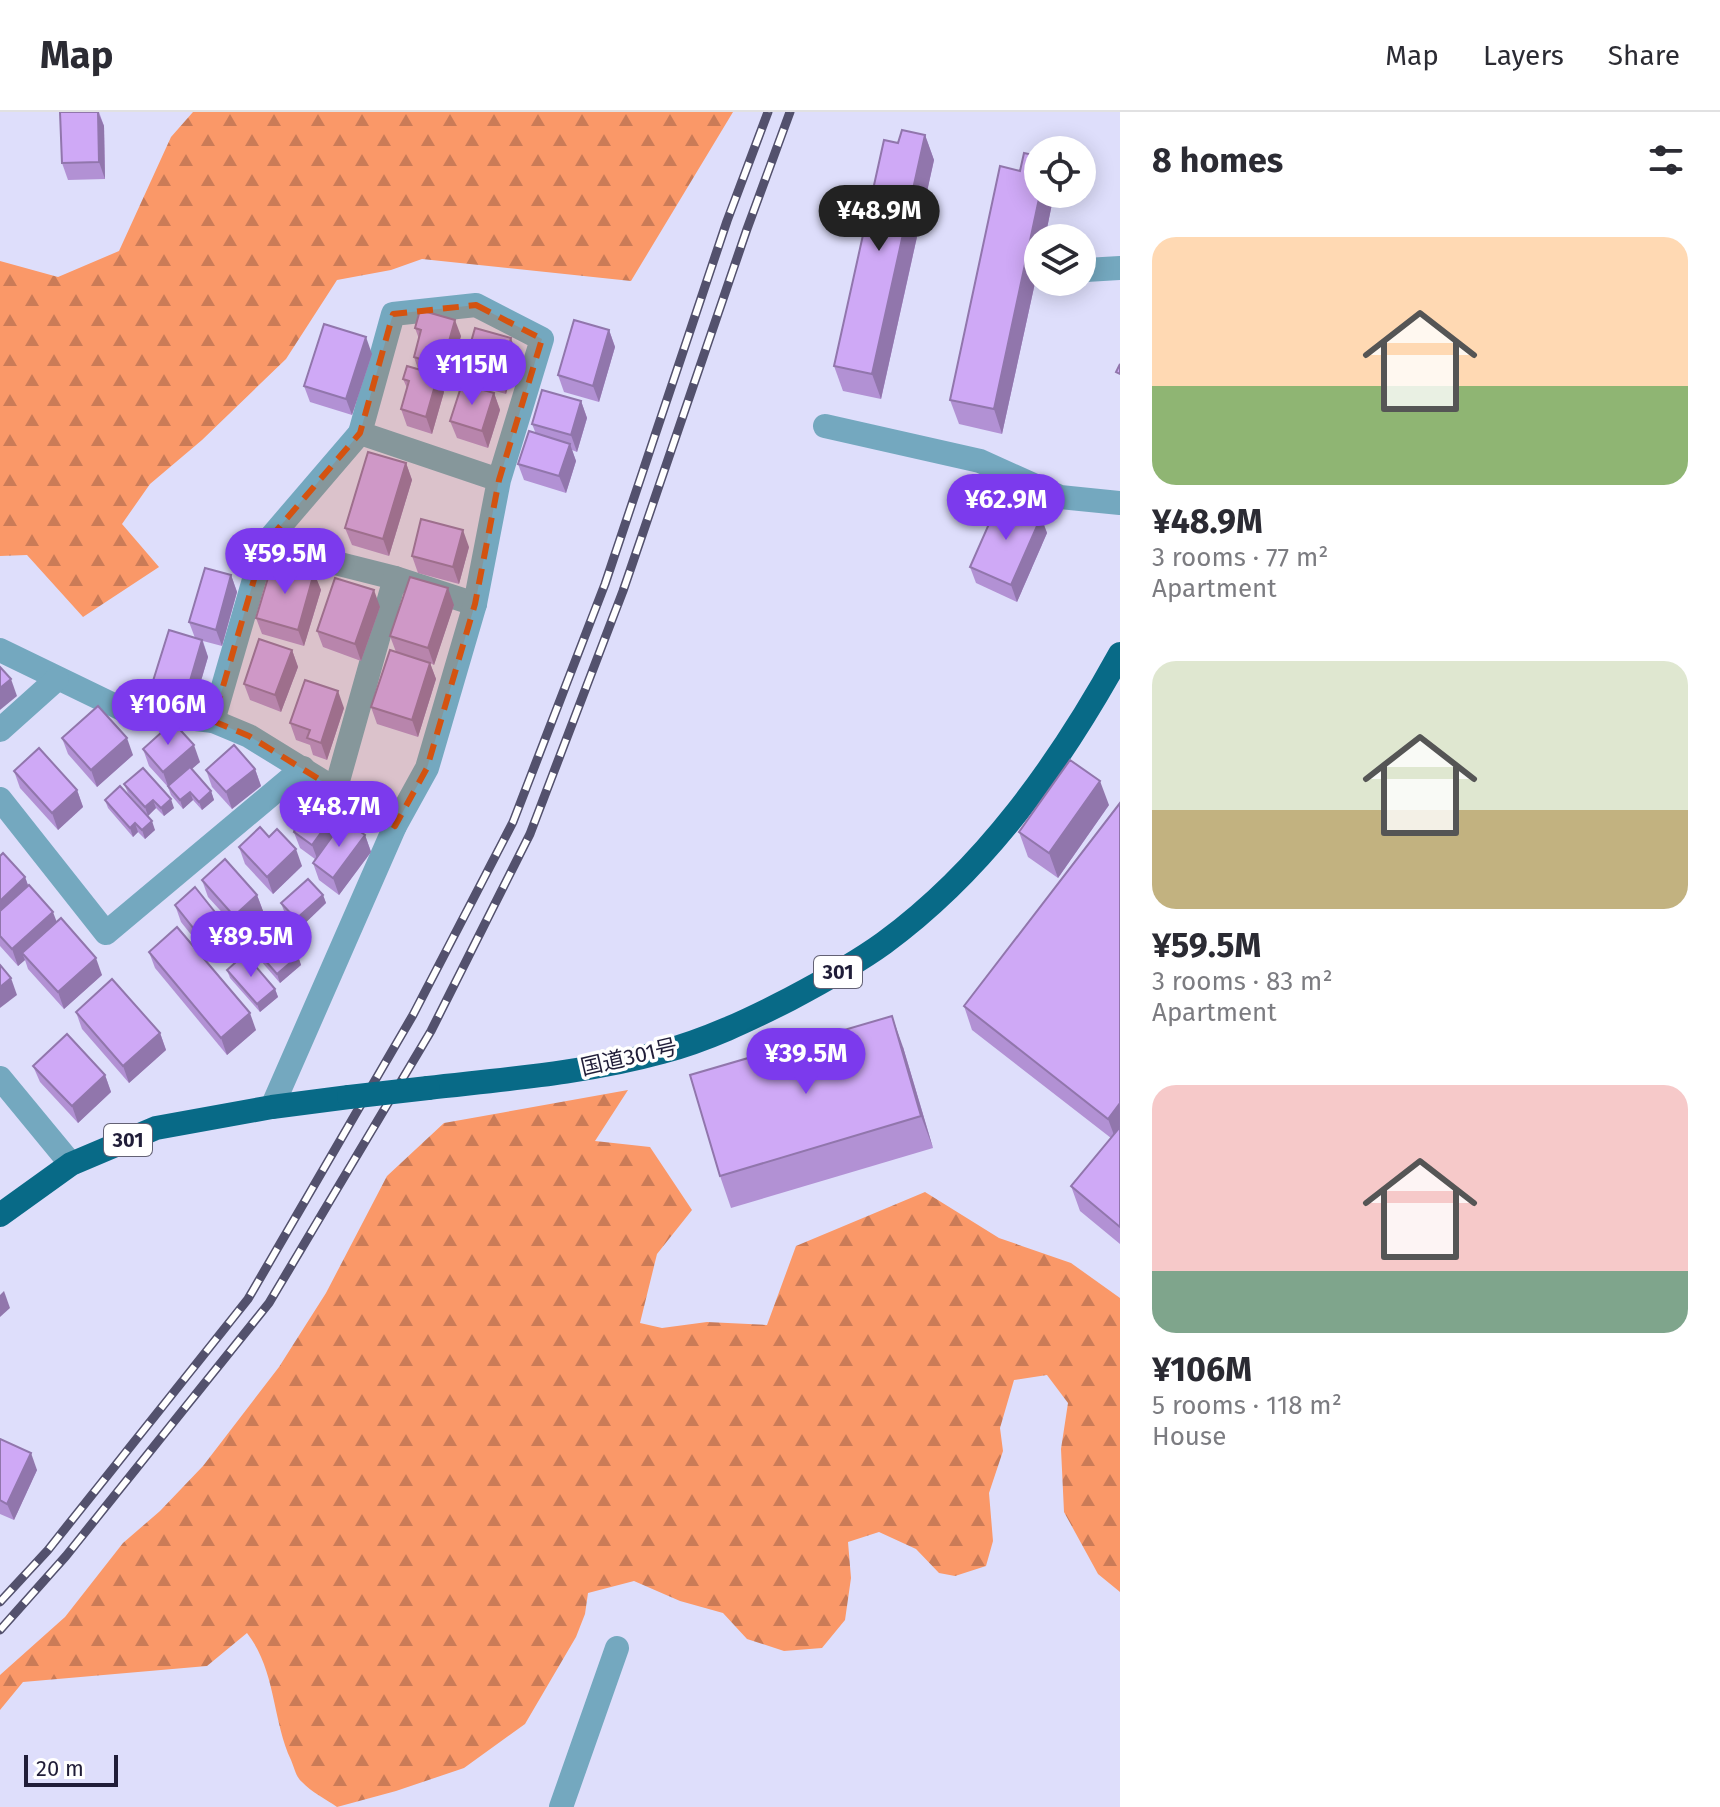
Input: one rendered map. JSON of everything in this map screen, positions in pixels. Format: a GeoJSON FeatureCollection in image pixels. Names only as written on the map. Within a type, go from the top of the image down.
{"type":"FeatureCollection","features":[{"type":"Feature","properties":{"kind":"highway","name":"国道301号"},"geometry":{"type":"LineString","coordinates":[[0,1215],[71,1164],[156,1128],[272,1107],[550,1074],[663,1052],[744,1023],[822,982],[884,943],[927,908],[977,859],[1037,788],[1120,654]]}},
{"type":"Feature","properties":{"kind":"street"},"geometry":{"type":"LineString","coordinates":[[1096,269],[1120,268]]}},
{"type":"Feature","properties":{"kind":"street"},"geometry":{"type":"LineString","coordinates":[[213,721],[264,545],[360,433],[393,314],[476,305],[542,339],[499,480],[475,604],[427,768],[395,826],[272,1107]]}},
{"type":"Feature","properties":{"kind":"street"},"geometry":{"type":"LineString","coordinates":[[825,426],[980,461],[1060,497],[1120,503]]}},
{"type":"Feature","properties":{"kind":"street"},"geometry":{"type":"LineString","coordinates":[[360,433],[499,480]]}},
{"type":"Feature","properties":{"kind":"street"},"geometry":{"type":"LineString","coordinates":[[264,545],[395,578],[475,604]]}},
{"type":"Feature","properties":{"kind":"street"},"geometry":{"type":"LineString","coordinates":[[336,788],[395,578]]}},
{"type":"Feature","properties":{"kind":"street"},"geometry":{"type":"LineString","coordinates":[[0,650],[126,711],[213,721],[249,736],[395,826]]}},
{"type":"Feature","properties":{"kind":"street"},"geometry":{"type":"LineString","coordinates":[[0,730],[57,679]]}},
{"type":"Feature","properties":{"kind":"street"},"geometry":{"type":"LineString","coordinates":[[0,799],[106,933],[303,768]]}},
{"type":"Feature","properties":{"kind":"street"},"geometry":{"type":"LineString","coordinates":[[0,1078],[71,1164]]}},
{"type":"Feature","properties":{"kind":"street"},"geometry":{"type":"LineString","coordinates":[[561,1807],[617,1648]]}},
{"type":"Feature","properties":{"kind":"highlighted area"},"geometry":{"type":"Polygon","coordinates":[[[476,305],[542,339],[499,480],[475,604],[427,768],[395,826],[249,736],[213,721],[264,545],[360,433],[393,314],[476,305]]]}},
{"type":"Feature","properties":{"kind":"green space"},"geometry":{"type":"Polygon","coordinates":[[[193,112],[733,112],[631,281],[422,259],[391,270],[337,280],[286,359],[202,440],[150,484],[122,524],[159,567],[83,617],[27,555],[0,556],[0,261],[58,277],[119,251],[171,137],[193,112]]]}},
{"type":"Feature","properties":{"kind":"green space"},"geometry":{"type":"Polygon","coordinates":[[[628,1090],[595,1141],[650,1147],[692,1210],[657,1254],[640,1323],[662,1328],[707,1322],[767,1325],[796,1246],[925,1192],[999,1238],[1071,1263],[1120,1298],[1120,1592],[1098,1574],[1064,1512],[1061,1449],[1068,1403],[1047,1375],[1014,1380],[1000,1428],[1003,1451],[989,1493],[993,1541],[986,1566],[955,1576],[939,1573],[916,1549],[879,1532],[848,1542],[851,1578],[845,1620],[822,1648],[784,1651],[747,1639],[723,1613],[680,1601],[634,1581],[588,1593],[585,1614],[576,1637],[525,1724],[464,1768],[396,1791],[337,1807],[300,1780],[280,1728],[269,1679],[247,1633],[207,1666],[23,1682],[0,1710],[0,1675],[65,1617],[123,1543],[160,1511],[203,1466],[279,1367],[326,1293],[387,1176],[444,1123],[628,1090]]]}},
{"type":"Feature","properties":{"kind":"building"},"geometry":{"type":"Polygon","coordinates":[[[60,112],[98,112],[99,162],[62,163],[60,112]]]}},
{"type":"Feature","properties":{"kind":"building"},"geometry":{"type":"Polygon","coordinates":[[[902,130],[925,135],[872,374],[834,366],[884,140],[898,143],[902,130]]]}},
{"type":"Feature","properties":{"kind":"building"},"geometry":{"type":"Polygon","coordinates":[[[1024,153],[1024,208],[1037,208],[1034,224],[1024,224],[1024,269],[994,409],[950,400],[1000,166],[1020,171],[1024,153]]]}},
{"type":"Feature","properties":{"kind":"building"},"geometry":{"type":"Polygon","coordinates":[[[420,310],[455,320],[442,366],[414,357],[421,330],[415,328],[420,310]]]}},
{"type":"Feature","properties":{"kind":"building"},"geometry":{"type":"Polygon","coordinates":[[[574,320],[609,330],[593,386],[558,375],[574,320]]]}},
{"type":"Feature","properties":{"kind":"building"},"geometry":{"type":"Polygon","coordinates":[[[324,324],[366,337],[346,399],[304,386],[324,324]]]}},
{"type":"Feature","properties":{"kind":"building"},"geometry":{"type":"Polygon","coordinates":[[[475,328],[511,338],[500,377],[464,367],[475,328]]]}},
{"type":"Feature","properties":{"kind":"building"},"geometry":{"type":"Polygon","coordinates":[[[407,366],[438,375],[426,417],[401,409],[409,381],[403,379],[407,366]]]}},
{"type":"Feature","properties":{"kind":"building"},"geometry":{"type":"Polygon","coordinates":[[[462,384],[494,393],[482,431],[450,421],[462,384]]]}},
{"type":"Feature","properties":{"kind":"building"},"geometry":{"type":"Polygon","coordinates":[[[542,390],[581,401],[571,435],[532,424],[542,390]]]}},
{"type":"Feature","properties":{"kind":"building"},"geometry":{"type":"Polygon","coordinates":[[[529,431],[570,444],[559,476],[518,464],[529,431]]]}},
{"type":"Feature","properties":{"kind":"building"},"geometry":{"type":"Polygon","coordinates":[[[368,452],[406,463],[383,539],[345,528],[368,452]]]}},
{"type":"Feature","properties":{"kind":"building"},"geometry":{"type":"Polygon","coordinates":[[[1000,499],[1041,517],[1011,585],[970,567],[1000,499]]]}},
{"type":"Feature","properties":{"kind":"building"},"geometry":{"type":"Polygon","coordinates":[[[421,519],[463,530],[453,567],[412,556],[421,519]]]}},
{"type":"Feature","properties":{"kind":"building"},"geometry":{"type":"Polygon","coordinates":[[[273,561],[314,573],[298,630],[256,618],[273,561]]]}},
{"type":"Feature","properties":{"kind":"building"},"geometry":{"type":"Polygon","coordinates":[[[205,568],[231,575],[216,630],[189,622],[205,568]]]}},
{"type":"Feature","properties":{"kind":"building"},"geometry":{"type":"Polygon","coordinates":[[[410,577],[448,588],[428,648],[390,636],[410,577]]]}},
{"type":"Feature","properties":{"kind":"building"},"geometry":{"type":"Polygon","coordinates":[[[335,578],[374,590],[355,644],[317,631],[335,578]]]}},
{"type":"Feature","properties":{"kind":"building"},"geometry":{"type":"Polygon","coordinates":[[[169,630],[202,640],[187,691],[153,681],[169,630]]]}},
{"type":"Feature","properties":{"kind":"building"},"geometry":{"type":"Polygon","coordinates":[[[259,639],[292,650],[275,695],[244,684],[259,639]]]}},
{"type":"Feature","properties":{"kind":"building"},"geometry":{"type":"Polygon","coordinates":[[[390,650],[430,663],[412,720],[371,707],[390,650]]]}},
{"type":"Feature","properties":{"kind":"building"},"geometry":{"type":"Polygon","coordinates":[[[0,667],[11,679],[0,688],[0,667]]]}},
{"type":"Feature","properties":{"kind":"building"},"geometry":{"type":"Polygon","coordinates":[[[305,680],[338,691],[321,743],[307,738],[310,730],[290,723],[305,680]]]}},
{"type":"Feature","properties":{"kind":"building"},"geometry":{"type":"Polygon","coordinates":[[[98,706],[127,738],[91,770],[62,738],[98,706]]]}},
{"type":"Feature","properties":{"kind":"building"},"geometry":{"type":"Polygon","coordinates":[[[173,722],[194,745],[163,772],[143,749],[173,722]]]}},
{"type":"Feature","properties":{"kind":"building"},"geometry":{"type":"Polygon","coordinates":[[[234,745],[255,769],[226,792],[206,770],[234,745]]]}},
{"type":"Feature","properties":{"kind":"building"},"geometry":{"type":"Polygon","coordinates":[[[39,748],[77,790],[52,813],[14,771],[39,748]]]}},
{"type":"Feature","properties":{"kind":"building"},"geometry":{"type":"Polygon","coordinates":[[[1070,760],[1100,781],[1049,853],[1019,832],[1070,760]]]}},
{"type":"Feature","properties":{"kind":"building"},"geometry":{"type":"Polygon","coordinates":[[[190,767],[211,791],[199,802],[190,792],[180,800],[168,786],[190,767]]]}},
{"type":"Feature","properties":{"kind":"building"},"geometry":{"type":"Polygon","coordinates":[[[143,768],[171,799],[161,808],[153,800],[145,807],[124,784],[143,768]]]}},
{"type":"Feature","properties":{"kind":"building"},"geometry":{"type":"Polygon","coordinates":[[[314,782],[343,802],[312,845],[294,832],[299,824],[288,817],[314,782]]]}},
{"type":"Feature","properties":{"kind":"building"},"geometry":{"type":"Polygon","coordinates":[[[120,786],[152,821],[142,830],[135,823],[130,828],[105,800],[120,786]]]}},
{"type":"Feature","properties":{"kind":"building"},"geometry":{"type":"Polygon","coordinates":[[[1120,803],[1120,1103],[1108,1119],[964,1006],[1120,803]]]}},
{"type":"Feature","properties":{"kind":"building"},"geometry":{"type":"Polygon","coordinates":[[[344,820],[365,835],[333,878],[313,863],[344,820]]]}},
{"type":"Feature","properties":{"kind":"building"},"geometry":{"type":"Polygon","coordinates":[[[260,827],[269,837],[277,829],[296,849],[267,877],[239,847],[260,827]]]}},
{"type":"Feature","properties":{"kind":"building"},"geometry":{"type":"Polygon","coordinates":[[[3,853],[25,877],[0,901],[0,856],[3,853]]]}},
{"type":"Feature","properties":{"kind":"building"},"geometry":{"type":"Polygon","coordinates":[[[225,859],[257,895],[234,916],[202,880],[225,859]]]}},
{"type":"Feature","properties":{"kind":"building"},"geometry":{"type":"Polygon","coordinates":[[[308,879],[323,895],[296,919],[281,903],[308,879]]]}},
{"type":"Feature","properties":{"kind":"building"},"geometry":{"type":"Polygon","coordinates":[[[29,885],[53,912],[12,949],[0,936],[0,911],[29,885]]]}},
{"type":"Feature","properties":{"kind":"building"},"geometry":{"type":"Polygon","coordinates":[[[195,887],[226,926],[206,944],[175,905],[195,887]]]}},
{"type":"Feature","properties":{"kind":"building"},"geometry":{"type":"Polygon","coordinates":[[[61,918],[96,958],[58,992],[22,953],[61,918]]]}},
{"type":"Feature","properties":{"kind":"building"},"geometry":{"type":"Polygon","coordinates":[[[271,926],[298,956],[277,974],[251,944],[271,926]]]}},
{"type":"Feature","properties":{"kind":"building"},"geometry":{"type":"Polygon","coordinates":[[[177,927],[250,1013],[221,1038],[149,952],[177,927]]]}},
{"type":"Feature","properties":{"kind":"building"},"geometry":{"type":"Polygon","coordinates":[[[245,954],[275,989],[257,1004],[227,970],[245,954]]]}},
{"type":"Feature","properties":{"kind":"building"},"geometry":{"type":"Polygon","coordinates":[[[0,965],[11,978],[0,987],[0,965]]]}},
{"type":"Feature","properties":{"kind":"building"},"geometry":{"type":"Polygon","coordinates":[[[112,979],[160,1033],[123,1066],[76,1012],[112,979]]]}},
{"type":"Feature","properties":{"kind":"building"},"geometry":{"type":"Polygon","coordinates":[[[892,1016],[921,1116],[720,1176],[690,1075],[892,1016]]]}},
{"type":"Feature","properties":{"kind":"building"},"geometry":{"type":"Polygon","coordinates":[[[67,1034],[105,1075],[72,1106],[33,1066],[67,1034]]]}},
{"type":"Feature","properties":{"kind":"building"},"geometry":{"type":"Polygon","coordinates":[[[1120,1127],[1120,1227],[1071,1186],[1120,1127]]]}},
{"type":"Feature","properties":{"kind":"building"},"geometry":{"type":"Polygon","coordinates":[[[0,1439],[31,1453],[7,1504],[0,1500],[0,1439]]]}},
{"type":"Feature","properties":{"kind":"railway"},"geometry":{"type":"LineString","coordinates":[[0,1602],[48,1550],[248,1299],[413,1015],[513,822],[605,584],[727,221],[768,112]]}},
{"type":"Feature","properties":{"kind":"railway"},"geometry":{"type":"LineString","coordinates":[[0,1630],[66,1556],[269,1303],[431,1031],[530,834],[623,591],[790,112]]}}]}
